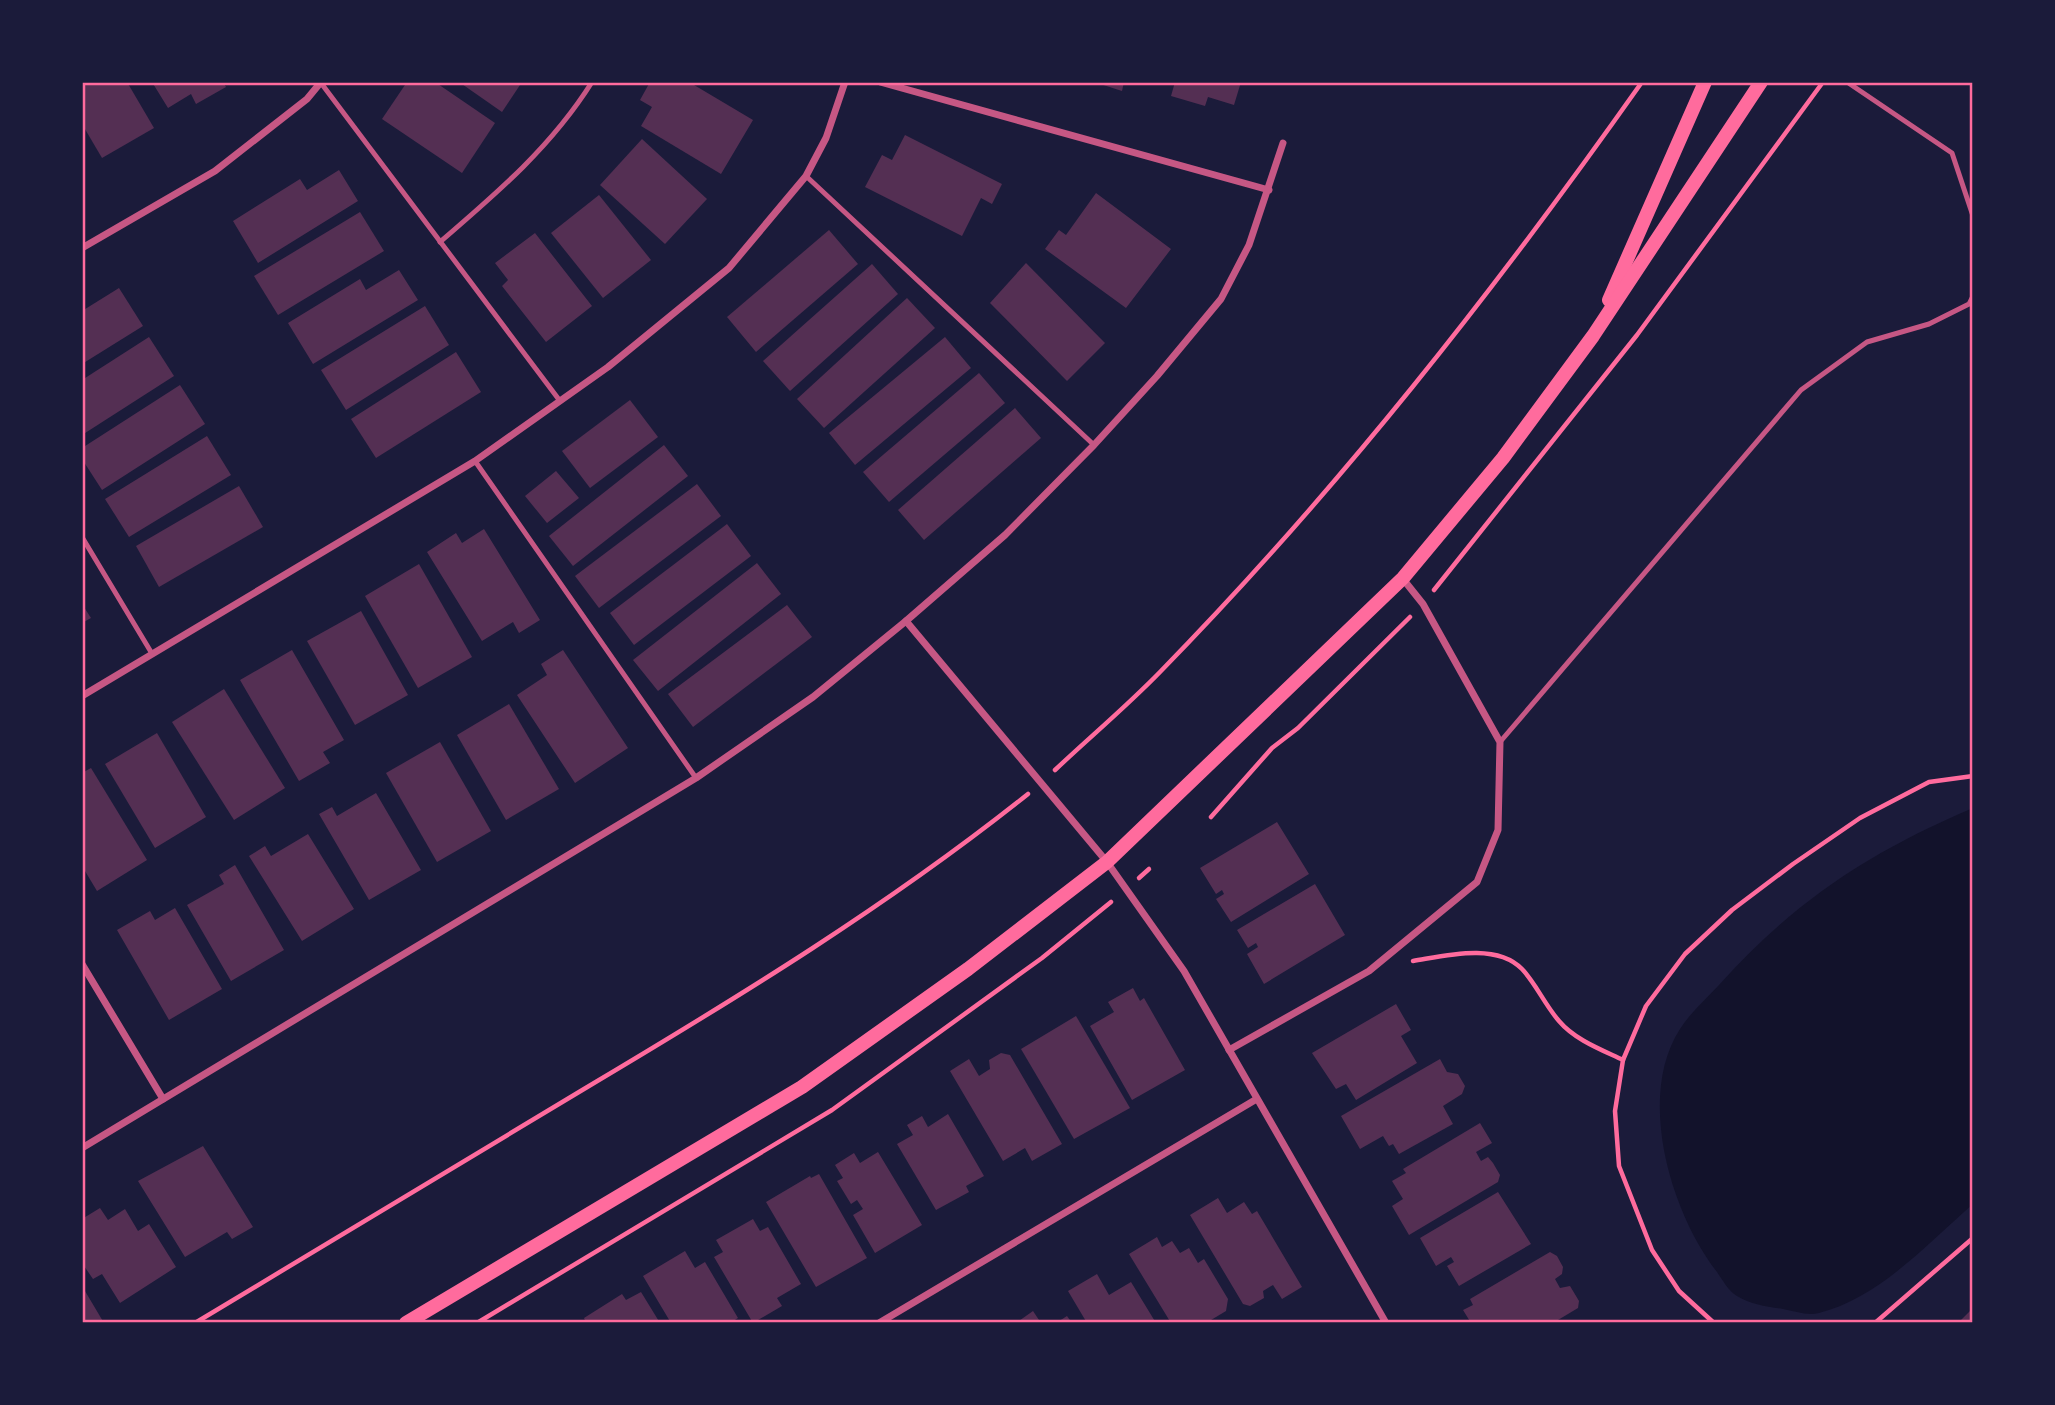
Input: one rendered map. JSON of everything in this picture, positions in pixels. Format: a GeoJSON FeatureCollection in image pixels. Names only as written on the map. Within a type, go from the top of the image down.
{"type":"FeatureCollection","features":[{"type":"Feature","properties":{"kind":"main road"},"geometry":{"type":"LineString","coordinates":[[1593,336],[1705,82]]}},
{"type":"Feature","properties":{"kind":"main road"},"geometry":{"type":"LineString","coordinates":[[406,1323],[802,1087],[968,970],[1107,862],[1403,578],[1503,458],[1593,336],[1761,82]]}},
{"type":"Feature","properties":{"kind":"street"},"geometry":{"type":"LineString","coordinates":[[82,696],[151,652],[475,461],[608,367],[729,268],[806,176],[826,138],[845,82]]}},
{"type":"Feature","properties":{"kind":"street"},"geometry":{"type":"LineString","coordinates":[[880,82],[1269,190]]}},
{"type":"Feature","properties":{"kind":"street"},"geometry":{"type":"LineString","coordinates":[[82,247],[215,171],[307,99],[321,83]]}},
{"type":"Feature","properties":{"kind":"street"},"geometry":{"type":"LineString","coordinates":[[82,1148],[696,778],[813,697],[906,621],[1005,535],[1094,445],[1157,376],[1221,299],[1249,245],[1283,143]]}},
{"type":"Feature","properties":{"kind":"street"},"geometry":{"type":"LineString","coordinates":[[1229,1050],[1368,971],[1477,882],[1498,830],[1500,742],[1423,604],[1403,578]]}},
{"type":"Feature","properties":{"kind":"street"},"geometry":{"type":"LineString","coordinates":[[906,621],[1107,862],[1184,971],[1255,1100],[1386,1323]]}},
{"type":"Feature","properties":{"kind":"street"},"geometry":{"type":"LineString","coordinates":[[82,964],[163,1099]]}},
{"type":"Feature","properties":{"kind":"street"},"geometry":{"type":"LineString","coordinates":[[879,1323],[1255,1100]]}},
{"type":"Feature","properties":{"kind":"lane"},"geometry":{"type":"LineString","coordinates":[[440,242],[524,168],[574,112],[592,82]]}},
{"type":"Feature","properties":{"kind":"lane"},"geometry":{"type":"LineString","coordinates":[[1847,82],[1952,153],[1973,216]]}},
{"type":"Feature","properties":{"kind":"lane"},"geometry":{"type":"LineString","coordinates":[[321,83],[560,401]]}},
{"type":"Feature","properties":{"kind":"lane"},"geometry":{"type":"LineString","coordinates":[[806,176],[1094,445]]}},
{"type":"Feature","properties":{"kind":"lane"},"geometry":{"type":"LineString","coordinates":[[1500,742],[1801,390],[1867,342],[1929,324],[1969,304],[1973,296]]}},
{"type":"Feature","properties":{"kind":"lane"},"geometry":{"type":"LineString","coordinates":[[475,461],[696,778]]}},
{"type":"Feature","properties":{"kind":"lane"},"geometry":{"type":"LineString","coordinates":[[82,537],[151,652]]}},
{"type":"Feature","properties":{"kind":"path"},"geometry":{"type":"LineString","coordinates":[[195,1323],[653,1048],[831,936],[953,854],[1041,783],[1159,674],[1289,536],[1438,358],[1642,82]]}},
{"type":"Feature","properties":{"kind":"path"},"geometry":{"type":"LineString","coordinates":[[1714,1323],[1679,1291],[1652,1250],[1619,1166],[1615,1111],[1623,1060],[1646,1006],[1685,954],[1732,910],[1860,818],[1929,782],[1973,776]]}},
{"type":"Feature","properties":{"kind":"path"},"geometry":{"type":"LineString","coordinates":[[477,1323],[832,1110],[1042,958],[1101,910]]}},
{"type":"Feature","properties":{"kind":"path"},"geometry":{"type":"LineString","coordinates":[[1412,961],[1467,952],[1500,957],[1521,967],[1561,1023],[1589,1044],[1623,1060]]}},
{"type":"Feature","properties":{"kind":"path"},"geometry":{"type":"LineString","coordinates":[[1875,1323],[1973,1238]]}},
{"type":"Feature","properties":{"kind":"shaded area"},"geometry":{"type":"Polygon","coordinates":[[[1973,808],[1973,1204],[1901,1268],[1841,1306],[1810,1314],[1742,1299],[1728,1288],[1700,1247],[1673,1187],[1665,1154],[1660,1120],[1661,1087],[1667,1057],[1680,1029],[1747,955],[1805,904],[1867,861],[1973,808]]]}},
{"type":"Feature","properties":{"kind":"building"},"geometry":{"type":"Polygon","coordinates":[[[82,82],[127,82],[154,128],[102,158],[82,124],[82,82]]]}},
{"type":"Feature","properties":{"kind":"building"},"geometry":{"type":"Polygon","coordinates":[[[152,82],[223,82],[226,87],[196,104],[191,94],[168,108],[152,82]]]}},
{"type":"Feature","properties":{"kind":"building"},"geometry":{"type":"Polygon","coordinates":[[[407,82],[435,82],[495,123],[462,173],[382,119],[407,82]]]}},
{"type":"Feature","properties":{"kind":"building"},"geometry":{"type":"Polygon","coordinates":[[[459,82],[522,82],[502,112],[459,82]]]}},
{"type":"Feature","properties":{"kind":"building"},"geometry":{"type":"Polygon","coordinates":[[[650,82],[689,82],[753,120],[721,174],[641,126],[652,107],[640,100],[650,82]]]}},
{"type":"Feature","properties":{"kind":"building"},"geometry":{"type":"Polygon","coordinates":[[[1094,82],[1124,82],[1122,91],[1094,82]]]}},
{"type":"Feature","properties":{"kind":"building"},"geometry":{"type":"Polygon","coordinates":[[[1175,82],[1241,82],[1234,105],[1208,97],[1205,106],[1171,96],[1175,82]]]}},
{"type":"Feature","properties":{"kind":"building"},"geometry":{"type":"Polygon","coordinates":[[[905,135],[1002,184],[992,204],[981,198],[962,236],[865,187],[882,155],[892,160],[905,135]]]}},
{"type":"Feature","properties":{"kind":"building"},"geometry":{"type":"Polygon","coordinates":[[[642,139],[707,199],[665,244],[600,185],[642,139]]]}},
{"type":"Feature","properties":{"kind":"building"},"geometry":{"type":"Polygon","coordinates":[[[339,170],[358,201],[258,263],[233,221],[300,179],[307,190],[339,170]]]}},
{"type":"Feature","properties":{"kind":"building"},"geometry":{"type":"Polygon","coordinates":[[[1096,193],[1171,249],[1126,308],[1045,249],[1059,230],[1066,235],[1096,193]]]}},
{"type":"Feature","properties":{"kind":"building"},"geometry":{"type":"Polygon","coordinates":[[[599,195],[651,260],[603,298],[551,233],[599,195]]]}},
{"type":"Feature","properties":{"kind":"building"},"geometry":{"type":"Polygon","coordinates":[[[360,212],[384,251],[278,315],[254,276],[360,212]]]}},
{"type":"Feature","properties":{"kind":"building"},"geometry":{"type":"Polygon","coordinates":[[[829,230],[858,264],[756,352],[727,317],[829,230]]]}},
{"type":"Feature","properties":{"kind":"building"},"geometry":{"type":"Polygon","coordinates":[[[535,233],[592,306],[546,342],[502,286],[508,280],[495,263],[535,233]]]}},
{"type":"Feature","properties":{"kind":"building"},"geometry":{"type":"Polygon","coordinates":[[[1026,263],[1105,343],[1067,381],[990,303],[1026,263]]]}},
{"type":"Feature","properties":{"kind":"building"},"geometry":{"type":"Polygon","coordinates":[[[872,264],[898,294],[790,391],[763,361],[872,264]]]}},
{"type":"Feature","properties":{"kind":"building"},"geometry":{"type":"Polygon","coordinates":[[[399,270],[418,300],[313,364],[288,323],[360,279],[366,290],[399,270]]]}},
{"type":"Feature","properties":{"kind":"building"},"geometry":{"type":"Polygon","coordinates":[[[119,288],[143,326],[82,364],[82,311],[119,288]]]}},
{"type":"Feature","properties":{"kind":"building"},"geometry":{"type":"Polygon","coordinates":[[[907,298],[935,328],[824,428],[797,399],[907,298]]]}},
{"type":"Feature","properties":{"kind":"building"},"geometry":{"type":"Polygon","coordinates":[[[425,306],[449,345],[346,410],[321,370],[425,306]]]}},
{"type":"Feature","properties":{"kind":"building"},"geometry":{"type":"Polygon","coordinates":[[[149,337],[174,376],[82,435],[82,380],[149,337]]]}},
{"type":"Feature","properties":{"kind":"building"},"geometry":{"type":"Polygon","coordinates":[[[945,337],[971,368],[855,465],[829,433],[945,337]]]}},
{"type":"Feature","properties":{"kind":"building"},"geometry":{"type":"Polygon","coordinates":[[[456,352],[481,392],[376,458],[351,419],[456,352]]]}},
{"type":"Feature","properties":{"kind":"building"},"geometry":{"type":"Polygon","coordinates":[[[979,373],[1005,403],[889,502],[863,472],[979,373]]]}},
{"type":"Feature","properties":{"kind":"building"},"geometry":{"type":"Polygon","coordinates":[[[180,385],[205,424],[102,490],[82,459],[82,448],[180,385]]]}},
{"type":"Feature","properties":{"kind":"building"},"geometry":{"type":"Polygon","coordinates":[[[630,400],[658,437],[590,488],[562,451],[630,400]]]}},
{"type":"Feature","properties":{"kind":"building"},"geometry":{"type":"Polygon","coordinates":[[[1015,408],[1041,438],[924,540],[898,510],[1015,408]]]}},
{"type":"Feature","properties":{"kind":"building"},"geometry":{"type":"Polygon","coordinates":[[[207,436],[231,475],[129,537],[105,499],[207,436]]]}},
{"type":"Feature","properties":{"kind":"building"},"geometry":{"type":"Polygon","coordinates":[[[664,445],[688,476],[573,566],[549,536],[664,445]]]}},
{"type":"Feature","properties":{"kind":"building"},"geometry":{"type":"Polygon","coordinates":[[[556,471],[579,498],[547,523],[525,496],[556,471]]]}},
{"type":"Feature","properties":{"kind":"building"},"geometry":{"type":"Polygon","coordinates":[[[697,484],[721,516],[599,608],[575,576],[697,484]]]}},
{"type":"Feature","properties":{"kind":"building"},"geometry":{"type":"Polygon","coordinates":[[[239,486],[263,527],[159,587],[136,546],[239,486]]]}},
{"type":"Feature","properties":{"kind":"building"},"geometry":{"type":"Polygon","coordinates":[[[727,524],[751,556],[634,645],[610,613],[727,524]]]}},
{"type":"Feature","properties":{"kind":"building"},"geometry":{"type":"Polygon","coordinates":[[[484,529],[540,620],[519,633],[513,622],[482,641],[427,552],[456,533],[462,543],[484,529]]]}},
{"type":"Feature","properties":{"kind":"building"},"geometry":{"type":"Polygon","coordinates":[[[757,563],[781,594],[658,691],[633,660],[757,563]]]}},
{"type":"Feature","properties":{"kind":"building"},"geometry":{"type":"Polygon","coordinates":[[[419,564],[472,657],[418,688],[365,596],[419,564]]]}},
{"type":"Feature","properties":{"kind":"building"},"geometry":{"type":"Polygon","coordinates":[[[82,604],[91,618],[82,623],[82,604]]]}},
{"type":"Feature","properties":{"kind":"building"},"geometry":{"type":"Polygon","coordinates":[[[787,605],[812,637],[693,727],[668,694],[787,605]]]}},
{"type":"Feature","properties":{"kind":"building"},"geometry":{"type":"Polygon","coordinates":[[[361,611],[408,695],[355,725],[307,641],[361,611]]]}},
{"type":"Feature","properties":{"kind":"building"},"geometry":{"type":"Polygon","coordinates":[[[292,650],[344,740],[323,752],[330,763],[299,781],[240,680],[292,650]]]}},
{"type":"Feature","properties":{"kind":"building"},"geometry":{"type":"Polygon","coordinates":[[[563,650],[628,748],[575,783],[517,695],[547,675],[541,664],[563,650]]]}},
{"type":"Feature","properties":{"kind":"building"},"geometry":{"type":"Polygon","coordinates":[[[224,689],[285,788],[234,820],[172,722],[224,689]]]}},
{"type":"Feature","properties":{"kind":"building"},"geometry":{"type":"Polygon","coordinates":[[[509,704],[559,789],[506,820],[457,735],[509,704]]]}},
{"type":"Feature","properties":{"kind":"building"},"geometry":{"type":"Polygon","coordinates":[[[157,733],[206,817],[155,848],[105,764],[157,733]]]}},
{"type":"Feature","properties":{"kind":"building"},"geometry":{"type":"Polygon","coordinates":[[[440,742],[491,831],[437,862],[386,773],[440,742]]]}},
{"type":"Feature","properties":{"kind":"building"},"geometry":{"type":"Polygon","coordinates":[[[91,768],[147,860],[97,891],[82,866],[82,773],[91,768]]]}},
{"type":"Feature","properties":{"kind":"building"},"geometry":{"type":"Polygon","coordinates":[[[376,793],[421,870],[369,900],[319,814],[332,807],[337,816],[376,793]]]}},
{"type":"Feature","properties":{"kind":"building"},"geometry":{"type":"Polygon","coordinates":[[[1277,822],[1309,874],[1231,922],[1216,899],[1224,894],[1222,890],[1216,894],[1200,868],[1277,822]]]}},
{"type":"Feature","properties":{"kind":"building"},"geometry":{"type":"Polygon","coordinates":[[[308,834],[354,909],[302,941],[249,856],[265,846],[271,856],[308,834]]]}},
{"type":"Feature","properties":{"kind":"building"},"geometry":{"type":"Polygon","coordinates":[[[235,865],[284,950],[231,981],[187,905],[224,884],[219,875],[235,865]]]}},
{"type":"Feature","properties":{"kind":"building"},"geometry":{"type":"Polygon","coordinates":[[[1315,884],[1345,935],[1264,984],[1247,954],[1258,947],[1256,943],[1248,948],[1237,930],[1315,884]]]}},
{"type":"Feature","properties":{"kind":"building"},"geometry":{"type":"Polygon","coordinates":[[[175,908],[222,989],[169,1020],[117,930],[150,911],[155,920],[175,908]]]}},
{"type":"Feature","properties":{"kind":"building"},"geometry":{"type":"Polygon","coordinates":[[[1133,988],[1140,1001],[1144,998],[1185,1070],[1132,1100],[1090,1026],[1114,1012],[1108,1002],[1133,988]]]}},
{"type":"Feature","properties":{"kind":"building"},"geometry":{"type":"Polygon","coordinates":[[[1396,1004],[1411,1030],[1401,1036],[1417,1063],[1356,1100],[1346,1084],[1336,1089],[1312,1053],[1396,1004]]]}},
{"type":"Feature","properties":{"kind":"building"},"geometry":{"type":"Polygon","coordinates":[[[1076,1016],[1130,1108],[1074,1139],[1021,1049],[1076,1016]]]}},
{"type":"Feature","properties":{"kind":"building"},"geometry":{"type":"Polygon","coordinates":[[[1001,1053],[1010,1055],[1062,1144],[1032,1161],[1025,1148],[1003,1161],[950,1071],[969,1059],[979,1076],[990,1069],[989,1060],[1001,1053]]]}},
{"type":"Feature","properties":{"kind":"building"},"geometry":{"type":"Polygon","coordinates":[[[1440,1059],[1447,1072],[1458,1074],[1465,1086],[1462,1094],[1443,1106],[1453,1124],[1399,1154],[1393,1144],[1389,1146],[1383,1136],[1360,1149],[1341,1116],[1440,1059]]]}},
{"type":"Feature","properties":{"kind":"building"},"geometry":{"type":"Polygon","coordinates":[[[948,1114],[984,1176],[966,1186],[969,1192],[936,1210],[897,1144],[913,1135],[907,1125],[922,1116],[928,1127],[948,1114]]]}},
{"type":"Feature","properties":{"kind":"building"},"geometry":{"type":"Polygon","coordinates":[[[1480,1123],[1492,1143],[1476,1152],[1481,1161],[1488,1157],[1493,1163],[1500,1175],[1498,1182],[1409,1235],[1392,1206],[1403,1199],[1392,1181],[1406,1173],[1403,1169],[1480,1123]]]}},
{"type":"Feature","properties":{"kind":"building"},"geometry":{"type":"Polygon","coordinates":[[[203,1146],[253,1227],[232,1239],[227,1232],[185,1257],[138,1181],[203,1146]]]}},
{"type":"Feature","properties":{"kind":"building"},"geometry":{"type":"Polygon","coordinates":[[[878,1152],[922,1225],[875,1253],[853,1215],[863,1209],[857,1200],[851,1204],[837,1181],[843,1178],[835,1165],[854,1153],[860,1163],[878,1152]]]}},
{"type":"Feature","properties":{"kind":"building"},"geometry":{"type":"Polygon","coordinates":[[[819,1174],[867,1258],[816,1287],[766,1202],[810,1176],[811,1178],[819,1174]]]}},
{"type":"Feature","properties":{"kind":"building"},"geometry":{"type":"Polygon","coordinates":[[[1498,1192],[1531,1244],[1459,1286],[1447,1266],[1454,1262],[1451,1257],[1436,1266],[1420,1238],[1498,1192]]]}},
{"type":"Feature","properties":{"kind":"building"},"geometry":{"type":"Polygon","coordinates":[[[1218,1198],[1227,1213],[1244,1202],[1252,1214],[1257,1211],[1302,1287],[1282,1299],[1273,1285],[1263,1291],[1264,1298],[1250,1306],[1243,1304],[1190,1215],[1218,1198]]]}},
{"type":"Feature","properties":{"kind":"building"},"geometry":{"type":"Polygon","coordinates":[[[100,1208],[108,1220],[125,1209],[138,1231],[149,1224],[176,1267],[120,1303],[102,1274],[93,1279],[82,1263],[82,1219],[100,1208]]]}},
{"type":"Feature","properties":{"kind":"building"},"geometry":{"type":"Polygon","coordinates":[[[753,1219],[760,1231],[768,1227],[801,1284],[777,1298],[782,1306],[753,1323],[714,1257],[723,1252],[716,1240],[753,1219]]]}},
{"type":"Feature","properties":{"kind":"building"},"geometry":{"type":"Polygon","coordinates":[[[1157,1237],[1162,1247],[1172,1241],[1180,1253],[1189,1248],[1198,1263],[1204,1259],[1228,1299],[1226,1311],[1206,1323],[1171,1323],[1129,1254],[1157,1237]]]}},
{"type":"Feature","properties":{"kind":"building"},"geometry":{"type":"Polygon","coordinates":[[[685,1251],[695,1268],[705,1262],[738,1318],[730,1323],[671,1323],[643,1276],[685,1251]]]}},
{"type":"Feature","properties":{"kind":"building"},"geometry":{"type":"Polygon","coordinates":[[[1550,1252],[1557,1256],[1563,1267],[1562,1274],[1555,1279],[1560,1288],[1570,1286],[1579,1301],[1578,1308],[1553,1323],[1471,1323],[1463,1310],[1473,1305],[1470,1299],[1550,1252]]]}},
{"type":"Feature","properties":{"kind":"building"},"geometry":{"type":"Polygon","coordinates":[[[1097,1274],[1109,1295],[1131,1282],[1156,1323],[1087,1323],[1068,1291],[1097,1274]]]}},
{"type":"Feature","properties":{"kind":"building"},"geometry":{"type":"Polygon","coordinates":[[[82,1286],[104,1323],[82,1323],[82,1286]]]}},
{"type":"Feature","properties":{"kind":"building"},"geometry":{"type":"Polygon","coordinates":[[[641,1292],[660,1323],[586,1323],[584,1318],[622,1294],[626,1300],[641,1292]]]}},
{"type":"Feature","properties":{"kind":"building"},"geometry":{"type":"Polygon","coordinates":[[[1973,1308],[1973,1323],[1958,1323],[1973,1308]]]}},
{"type":"Feature","properties":{"kind":"building"},"geometry":{"type":"Polygon","coordinates":[[[1033,1311],[1041,1323],[1016,1323],[1033,1311]]]}},
{"type":"Feature","properties":{"kind":"building"},"geometry":{"type":"Polygon","coordinates":[[[1067,1316],[1072,1323],[1056,1323],[1067,1316]]]}}]}
